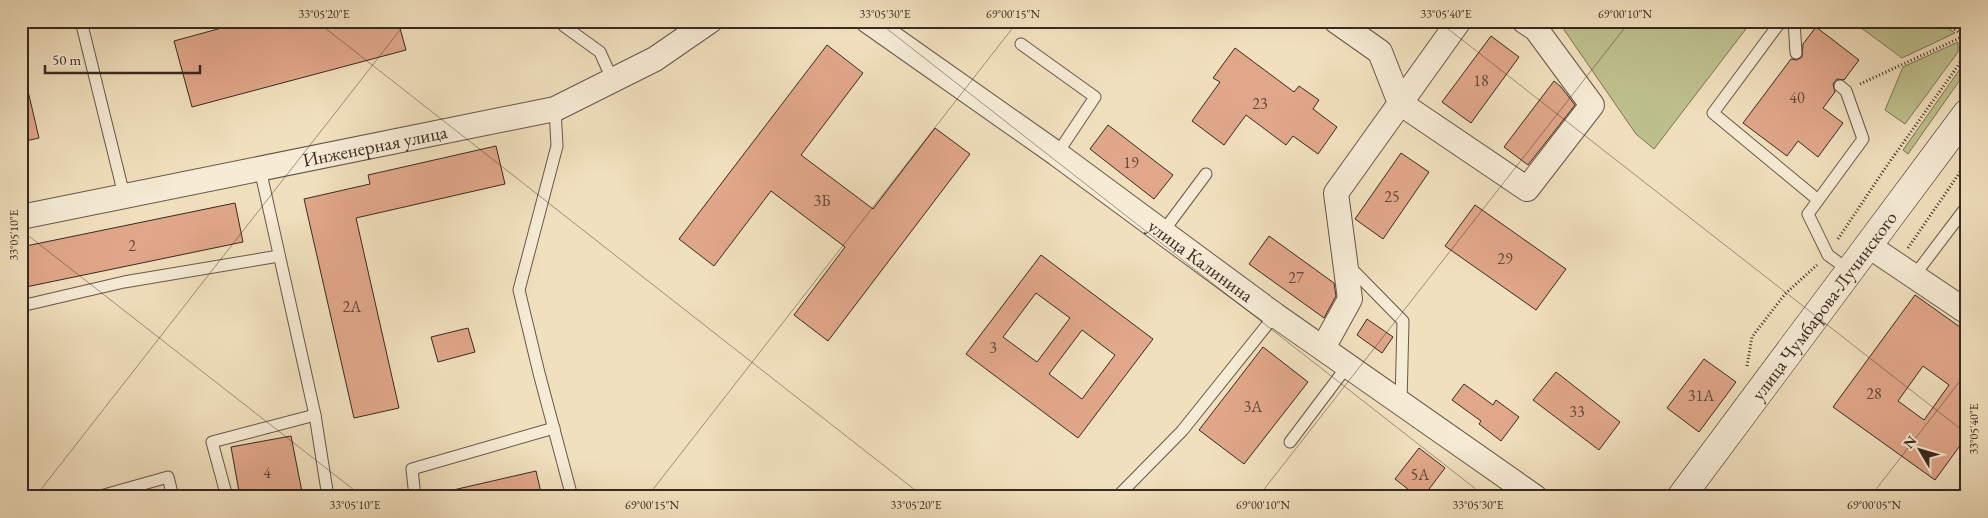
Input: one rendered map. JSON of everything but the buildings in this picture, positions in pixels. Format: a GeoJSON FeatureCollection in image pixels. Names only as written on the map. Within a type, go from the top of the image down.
{"type":"FeatureCollection","features":[{"type":"Feature","properties":{"kind":"street","name":"Инженерная улица"},"geometry":{"type":"LineString","coordinates":[[21,217],[555,109],[655,59],[710,21]]}},
{"type":"Feature","properties":{"kind":"street","name":"улица Калинина"},"geometry":{"type":"LineString","coordinates":[[868,21],[1057,154],[1275,315],[1535,497]]}},
{"type":"Feature","properties":{"kind":"street"},"geometry":{"type":"LineString","coordinates":[[1336,21],[1380,52],[1400,103],[1527,189],[1592,105],[1536,29],[1524,21]]}},
{"type":"Feature","properties":{"kind":"street"},"geometry":{"type":"LineString","coordinates":[[1323,348],[1350,298],[1336,192],[1459,21]]}},
{"type":"Feature","properties":{"kind":"street","name":"улица Чумбарова-Лучинского"},"geometry":{"type":"LineString","coordinates":[[1681,497],[1967,113]]}},
{"type":"Feature","properties":{"kind":"street"},"geometry":{"type":"LineString","coordinates":[[1869,246],[1967,312]]}},
{"type":"Feature","properties":{"kind":"lane"},"geometry":{"type":"LineString","coordinates":[[81,21],[124,195]]}},
{"type":"Feature","properties":{"kind":"lane"},"geometry":{"type":"LineString","coordinates":[[562,21],[564,26],[600,52],[612,79]]}},
{"type":"Feature","properties":{"kind":"lane"},"geometry":{"type":"LineString","coordinates":[[1781,21],[1713,113],[1818,200]]}},
{"type":"Feature","properties":{"kind":"lane"},"geometry":{"type":"LineString","coordinates":[[1794,21],[1796,53]]}},
{"type":"Feature","properties":{"kind":"lane"},"geometry":{"type":"LineString","coordinates":[[1021,44],[1095,96],[1057,154]]}},
{"type":"Feature","properties":{"kind":"lane"},"geometry":{"type":"LineString","coordinates":[[1843,88],[1863,139],[1808,214],[1828,255],[1850,272]]}},
{"type":"Feature","properties":{"kind":"lane"},"geometry":{"type":"LineString","coordinates":[[555,109],[557,146],[519,290],[572,497]]}},
{"type":"Feature","properties":{"kind":"lane"},"geometry":{"type":"LineString","coordinates":[[260,169],[315,415],[328,497]]}},
{"type":"Feature","properties":{"kind":"lane"},"geometry":{"type":"LineString","coordinates":[[1162,233],[1206,174]]}},
{"type":"Feature","properties":{"kind":"lane"},"geometry":{"type":"LineString","coordinates":[[1905,271],[1967,206]]}},
{"type":"Feature","properties":{"kind":"lane"},"geometry":{"type":"LineString","coordinates":[[21,306],[124,282],[279,256]]}},
{"type":"Feature","properties":{"kind":"lane"},"geometry":{"type":"LineString","coordinates":[[1345,262],[1403,321],[1401,403]]}},
{"type":"Feature","properties":{"kind":"lane"},"geometry":{"type":"LineString","coordinates":[[1117,497],[1182,431],[1275,315]]}},
{"type":"Feature","properties":{"kind":"lane"},"geometry":{"type":"LineString","coordinates":[[1290,442],[1348,365]]}},
{"type":"Feature","properties":{"kind":"lane"},"geometry":{"type":"LineString","coordinates":[[227,497],[212,442],[315,415]]}},
{"type":"Feature","properties":{"kind":"lane"},"geometry":{"type":"LineString","coordinates":[[415,497],[412,469],[554,428]]}},
{"type":"Feature","properties":{"kind":"lane"},"geometry":{"type":"LineString","coordinates":[[97,497],[168,477],[173,497]]}},
{"type":"Feature","properties":{"kind":"path"},"geometry":{"type":"LineString","coordinates":[[1943,21],[1965,37]]}},
{"type":"Feature","properties":{"kind":"path"},"geometry":{"type":"LineString","coordinates":[[1843,88],[1965,37]]}},
{"type":"Feature","properties":{"kind":"path"},"geometry":{"type":"LineString","coordinates":[[1746,371],[1752,338],[1785,294],[1828,255],[1886,167],[1967,52]]}},
{"type":"Feature","properties":{"kind":"path"},"geometry":{"type":"LineString","coordinates":[[1905,271],[1967,162]]}},
{"type":"Feature","properties":{"kind":"green space"},"geometry":{"type":"Polygon","coordinates":[[[1558,21],[1752,21],[1654,149],[1636,134],[1558,21]]]}},
{"type":"Feature","properties":{"kind":"green space"},"geometry":{"type":"Polygon","coordinates":[[[1852,21],[1938,21],[1955,33],[1902,58],[1852,21]]]}},
{"type":"Feature","properties":{"kind":"green space"},"geometry":{"type":"Polygon","coordinates":[[[1958,42],[1958,52],[1905,124],[1885,110],[1903,67],[1958,42]]]}},
{"type":"Feature","properties":{"kind":"green space"},"geometry":{"type":"Polygon","coordinates":[[[1967,59],[1967,70],[1908,154],[1903,150],[1967,59]]]}}]}
